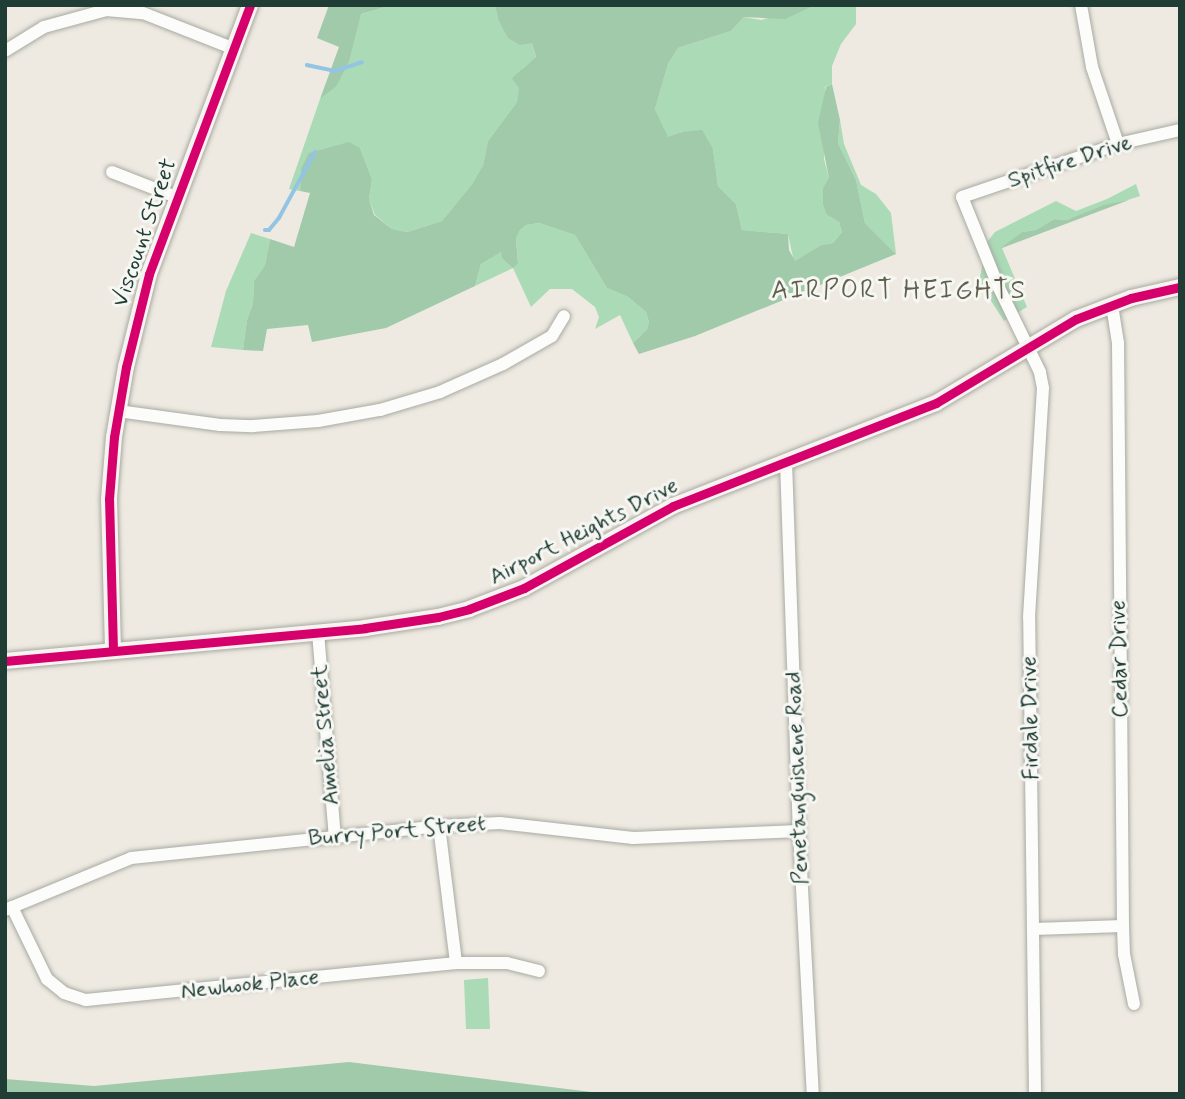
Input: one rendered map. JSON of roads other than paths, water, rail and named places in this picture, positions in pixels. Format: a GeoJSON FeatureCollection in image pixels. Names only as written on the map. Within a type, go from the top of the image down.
{"type":"FeatureCollection","features":[{"type":"Feature","properties":{"kind":"street","name":"Viscount Street"},"geometry":{"type":"LineString","coordinates":[[113,650],[109,509],[118,411],[140,306],[176,197],[250,5]]}},
{"type":"Feature","properties":{"kind":"street"},"geometry":{"type":"LineString","coordinates":[[1082,5],[1092,67],[1118,145]]}},
{"type":"Feature","properties":{"kind":"street"},"geometry":{"type":"LineString","coordinates":[[5,51],[44,27],[106,10],[143,13],[232,48]]}},
{"type":"Feature","properties":{"kind":"street","name":"Spitfire Drive"},"geometry":{"type":"LineString","coordinates":[[962,197],[1118,145],[1180,130]]}},
{"type":"Feature","properties":{"kind":"street"},"geometry":{"type":"LineString","coordinates":[[112,172],[176,197]]}},
{"type":"Feature","properties":{"kind":"street","name":"Firdale Drive"},"geometry":{"type":"LineString","coordinates":[[962,197],[1026,346],[1040,372],[1044,402],[1029,617],[1035,1094]]}},
{"type":"Feature","properties":{"kind":"street","name":"Airport Heights Drive"},"geometry":{"type":"LineString","coordinates":[[5,661],[318,632],[438,617],[487,602],[524,588],[664,510],[929,407],[1026,346],[1076,319],[1112,304],[1180,287]]}},
{"type":"Feature","properties":{"kind":"street","name":"Cedar Drive"},"geometry":{"type":"LineString","coordinates":[[1112,304],[1118,343],[1123,926],[1124,954],[1134,1004]]}},
{"type":"Feature","properties":{"kind":"street"},"geometry":{"type":"LineString","coordinates":[[118,411],[220,425],[282,425],[345,418],[407,403],[482,374],[552,337],[564,316]]}},
{"type":"Feature","properties":{"kind":"street","name":"Penetanguishene Road"},"geometry":{"type":"LineString","coordinates":[[786,462],[799,831],[813,1094]]}},
{"type":"Feature","properties":{"kind":"street","name":"Amelia Street"},"geometry":{"type":"LineString","coordinates":[[318,632],[335,838]]}},
{"type":"Feature","properties":{"kind":"street","name":"Burry Port Street"},"geometry":{"type":"LineString","coordinates":[[8,909],[124,859],[439,826],[500,823],[633,838],[799,831]]}},
{"type":"Feature","properties":{"kind":"street"},"geometry":{"type":"LineString","coordinates":[[439,826],[456,963]]}},
{"type":"Feature","properties":{"kind":"street","name":"Newhook Place"},"geometry":{"type":"LineString","coordinates":[[8,909],[47,979],[64,993],[86,1000],[456,963],[507,963],[539,971]]}},
{"type":"Feature","properties":{"kind":"street"},"geometry":{"type":"LineString","coordinates":[[1034,929],[1123,926]]}},
{"type":"Feature","properties":{"kind":"waterway"},"geometry":{"type":"LineString","coordinates":[[307,65],[335,71],[362,62]]}},
{"type":"Feature","properties":{"kind":"waterway"},"geometry":{"type":"LineString","coordinates":[[265,230],[269,230],[279,218],[315,152]]}},
{"type":"Feature","properties":{"kind":"district","name":"AIRPORT HEIGHTS"},"geometry":{"type":"Point","coordinates":[899,292]}}]}
